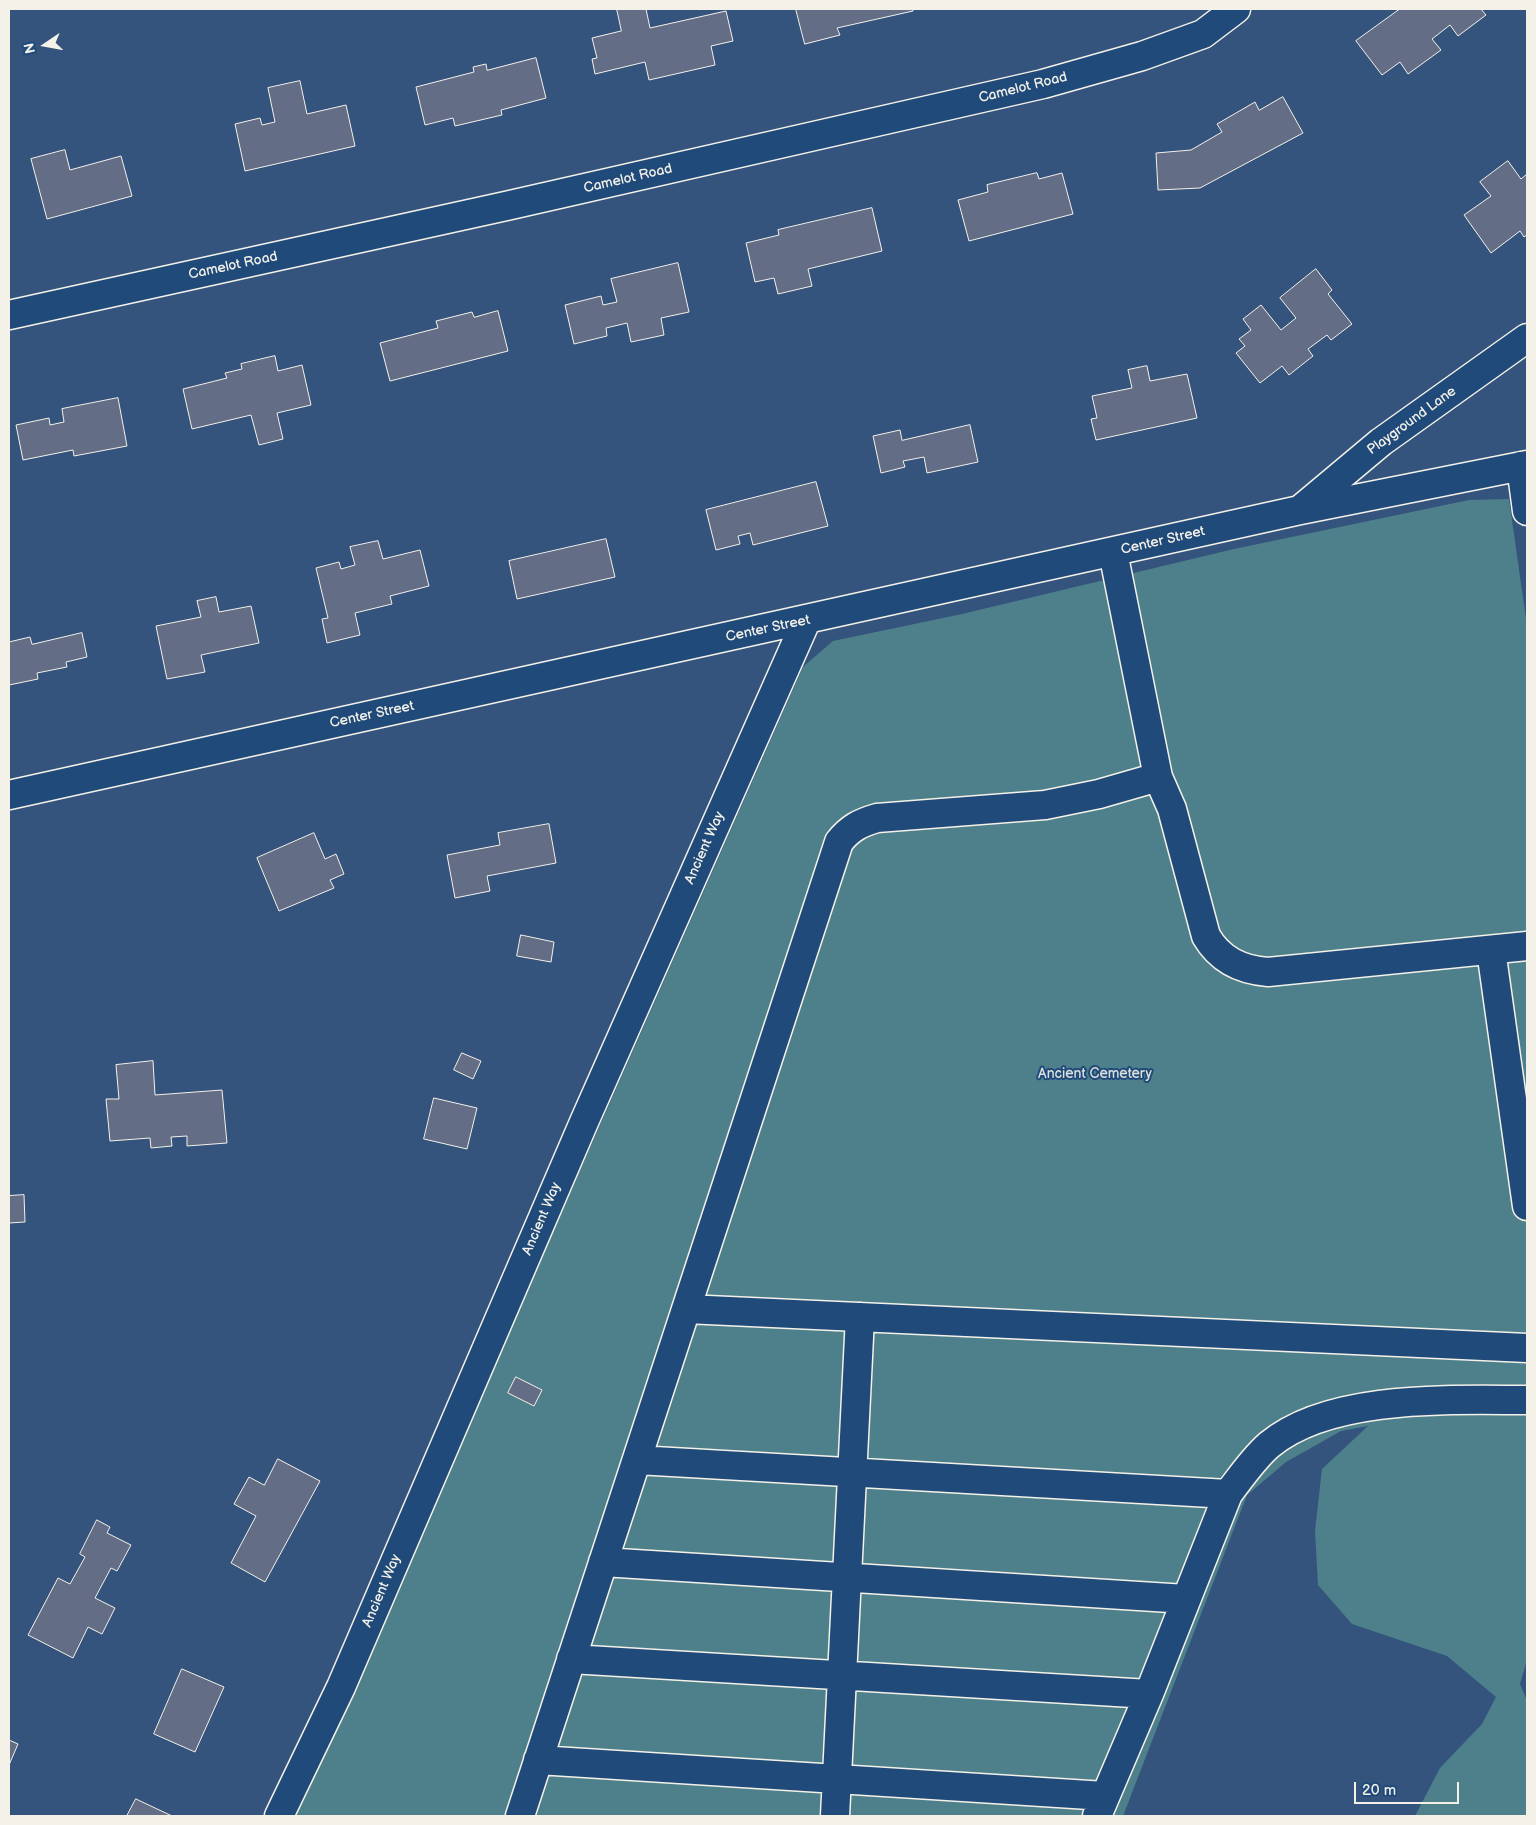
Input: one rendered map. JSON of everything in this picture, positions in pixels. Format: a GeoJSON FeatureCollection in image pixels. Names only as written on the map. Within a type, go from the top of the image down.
{"type":"FeatureCollection","features":[{"type":"Feature","properties":{"kind":"street","name":"Camelot Road"},"geometry":{"type":"LineString","coordinates":[[9,315],[496,209],[1043,84],[1142,56],[1203,34],[1236,9]]}},
{"type":"Feature","properties":{"kind":"street","name":"Playground Lane"},"geometry":{"type":"LineString","coordinates":[[1300,510],[1382,442],[1527,338]]}},
{"type":"Feature","properties":{"kind":"street","name":"Center Street"},"geometry":{"type":"LineString","coordinates":[[9,794],[1300,510],[1524,466]]}},
{"type":"Feature","properties":{"kind":"street"},"geometry":{"type":"LineString","coordinates":[[1524,466],[1527,511]]}},
{"type":"Feature","properties":{"kind":"street"},"geometry":{"type":"LineString","coordinates":[[1113,552],[1158,777],[1172,809],[1206,936],[1214,949],[1237,966],[1251,971],[1268,972],[1527,946]]}},
{"type":"Feature","properties":{"kind":"street","name":"Ancient Way"},"geometry":{"type":"LineString","coordinates":[[278,1816],[340,1687],[584,1122],[806,620]]}},
{"type":"Feature","properties":{"kind":"street"},"geometry":{"type":"LineString","coordinates":[[520,1816],[840,842],[848,830],[859,823],[876,818],[1045,805],[1099,794],[1158,777]]}},
{"type":"Feature","properties":{"kind":"street"},"geometry":{"type":"LineString","coordinates":[[1491,950],[1527,1206]]}},
{"type":"Feature","properties":{"kind":"street"},"geometry":{"type":"LineString","coordinates":[[686,1309],[1527,1348]]}},
{"type":"Feature","properties":{"kind":"street"},"geometry":{"type":"LineString","coordinates":[[835,1816],[860,1317]]}},
{"type":"Feature","properties":{"kind":"street"},"geometry":{"type":"LineString","coordinates":[[538,1760],[837,1779],[1101,1806],[1149,1694],[1228,1494],[1251,1463],[1271,1444],[1295,1429],[1340,1412],[1382,1405],[1467,1400],[1527,1400]]}},
{"type":"Feature","properties":{"kind":"street"},"geometry":{"type":"LineString","coordinates":[[637,1460],[1228,1494]]}},
{"type":"Feature","properties":{"kind":"street"},"geometry":{"type":"LineString","coordinates":[[603,1562],[1186,1599]]}},
{"type":"Feature","properties":{"kind":"street"},"geometry":{"type":"LineString","coordinates":[[571,1659],[1149,1694]]}},
{"type":"Feature","properties":{"kind":"green space","name":"Ancient Cemetery"},"geometry":{"type":"Polygon","coordinates":[[[1509,499],[1527,626],[1527,1660],[1520,1684],[1527,1701],[1527,1816],[1415,1816],[1440,1768],[1482,1724],[1496,1697],[1447,1656],[1352,1624],[1318,1585],[1315,1531],[1322,1469],[1368,1426],[1341,1431],[1286,1462],[1247,1495],[1123,1816],[294,1816],[803,667],[833,641],[962,614],[1234,549],[1469,500],[1509,499]]]}},
{"type":"Feature","properties":{"kind":"building"},"geometry":{"type":"Polygon","coordinates":[[[617,9],[646,9],[650,28],[726,11],[733,41],[711,46],[715,65],[649,80],[645,62],[595,74],[592,59],[597,58],[592,38],[621,31],[617,9]]]}},
{"type":"Feature","properties":{"kind":"building"},"geometry":{"type":"Polygon","coordinates":[[[796,9],[913,9],[913,11],[837,28],[840,35],[805,44],[796,9]]]}},
{"type":"Feature","properties":{"kind":"building"},"geometry":{"type":"Polygon","coordinates":[[[1400,9],[1481,9],[1486,15],[1458,36],[1450,25],[1432,39],[1441,50],[1408,74],[1400,62],[1382,75],[1356,41],[1400,9]]]}},
{"type":"Feature","properties":{"kind":"building"},"geometry":{"type":"Polygon","coordinates":[[[536,58],[546,98],[501,110],[502,115],[455,126],[453,118],[425,125],[416,87],[474,72],[473,67],[486,64],[487,70],[536,58]]]}},
{"type":"Feature","properties":{"kind":"building"},"geometry":{"type":"Polygon","coordinates":[[[300,81],[307,114],[346,105],[355,146],[245,171],[235,124],[260,118],[262,125],[275,122],[268,88],[300,81]]]}},
{"type":"Feature","properties":{"kind":"building"},"geometry":{"type":"Polygon","coordinates":[[[1283,97],[1303,133],[1200,188],[1158,190],[1156,153],[1191,150],[1222,132],[1217,124],[1255,102],[1259,110],[1283,97]]]}},
{"type":"Feature","properties":{"kind":"building"},"geometry":{"type":"Polygon","coordinates":[[[65,150],[70,170],[121,156],[132,196],[47,219],[31,159],[65,150]]]}},
{"type":"Feature","properties":{"kind":"building"},"geometry":{"type":"Polygon","coordinates":[[[1508,161],[1521,179],[1527,174],[1527,235],[1524,237],[1520,231],[1491,253],[1464,215],[1491,196],[1480,182],[1508,161]]]}},
{"type":"Feature","properties":{"kind":"building"},"geometry":{"type":"Polygon","coordinates":[[[1037,173],[1039,179],[1062,173],[1073,214],[969,241],[958,200],[988,192],[987,185],[1037,173]]]}},
{"type":"Feature","properties":{"kind":"building"},"geometry":{"type":"Polygon","coordinates":[[[872,208],[882,251],[808,269],[812,286],[778,294],[774,278],[755,282],[746,243],[779,235],[778,230],[872,208]]]}},
{"type":"Feature","properties":{"kind":"building"},"geometry":{"type":"Polygon","coordinates":[[[678,263],[689,312],[661,318],[664,335],[631,342],[627,323],[606,328],[607,336],[574,344],[565,305],[601,296],[603,305],[617,302],[611,279],[678,263]]]}},
{"type":"Feature","properties":{"kind":"building"},"geometry":{"type":"Polygon","coordinates":[[[1316,269],[1332,290],[1328,294],[1352,324],[1331,340],[1327,335],[1308,349],[1313,356],[1289,375],[1282,366],[1260,383],[1236,353],[1245,346],[1239,339],[1251,330],[1243,319],[1261,305],[1281,330],[1296,318],[1280,298],[1316,269]]]}},
{"type":"Feature","properties":{"kind":"building"},"geometry":{"type":"Polygon","coordinates":[[[498,311],[508,351],[390,381],[380,343],[438,328],[436,321],[472,312],[474,317],[498,311]]]}},
{"type":"Feature","properties":{"kind":"building"},"geometry":{"type":"Polygon","coordinates":[[[275,356],[278,371],[302,365],[311,405],[277,413],[283,439],[259,445],[251,415],[192,429],[183,389],[227,378],[225,373],[242,369],[241,364],[275,356]]]}},
{"type":"Feature","properties":{"kind":"building"},"geometry":{"type":"Polygon","coordinates":[[[1147,366],[1150,381],[1187,374],[1197,418],[1096,440],[1091,419],[1097,418],[1092,396],[1132,388],[1128,370],[1147,366]]]}},
{"type":"Feature","properties":{"kind":"building"},"geometry":{"type":"Polygon","coordinates":[[[118,398],[127,446],[74,456],[73,450],[23,460],[16,425],[49,418],[50,425],[64,422],[62,409],[118,398]]]}},
{"type":"Feature","properties":{"kind":"building"},"geometry":{"type":"Polygon","coordinates":[[[970,425],[978,462],[927,473],[924,457],[903,461],[905,467],[881,473],[873,436],[900,430],[902,440],[970,425]]]}},
{"type":"Feature","properties":{"kind":"building"},"geometry":{"type":"Polygon","coordinates":[[[816,482],[828,526],[753,545],[750,533],[738,536],[740,544],[716,550],[706,510],[816,482]]]}},
{"type":"Feature","properties":{"kind":"building"},"geometry":{"type":"Polygon","coordinates":[[[606,539],[615,577],[517,599],[509,561],[606,539]]]}},
{"type":"Feature","properties":{"kind":"building"},"geometry":{"type":"Polygon","coordinates":[[[378,541],[383,559],[420,550],[429,586],[390,596],[392,604],[355,613],[360,635],[327,643],[322,619],[328,618],[316,568],[339,562],[341,569],[355,565],[350,547],[378,541]]]}},
{"type":"Feature","properties":{"kind":"building"},"geometry":{"type":"Polygon","coordinates":[[[216,597],[219,612],[251,606],[259,643],[201,655],[205,672],[167,679],[156,626],[201,617],[197,601],[216,597]]]}},
{"type":"Feature","properties":{"kind":"building"},"geometry":{"type":"Polygon","coordinates":[[[82,633],[87,657],[66,662],[67,667],[37,673],[38,679],[9,685],[9,642],[30,637],[32,644],[82,633]]]}},
{"type":"Feature","properties":{"kind":"building"},"geometry":{"type":"Polygon","coordinates":[[[549,824],[556,863],[487,876],[490,891],[455,898],[447,855],[500,845],[498,833],[549,824]]]}},
{"type":"Feature","properties":{"kind":"building"},"geometry":{"type":"Polygon","coordinates":[[[314,833],[325,859],[336,854],[344,874],[330,880],[334,888],[279,911],[257,858],[314,833]]]}},
{"type":"Feature","properties":{"kind":"building"},"geometry":{"type":"Polygon","coordinates":[[[521,935],[554,942],[551,962],[517,956],[521,935]]]}},
{"type":"Feature","properties":{"kind":"building"},"geometry":{"type":"Polygon","coordinates":[[[462,1053],[481,1061],[473,1079],[454,1070],[462,1053]]]}},
{"type":"Feature","properties":{"kind":"building"},"geometry":{"type":"Polygon","coordinates":[[[153,1061],[155,1095],[222,1090],[227,1143],[187,1146],[187,1136],[171,1137],[172,1146],[151,1148],[150,1138],[110,1141],[106,1099],[119,1099],[116,1065],[153,1061]]]}},
{"type":"Feature","properties":{"kind":"building"},"geometry":{"type":"Polygon","coordinates":[[[434,1098],[477,1108],[467,1149],[424,1139],[434,1098]]]}},
{"type":"Feature","properties":{"kind":"building"},"geometry":{"type":"Polygon","coordinates":[[[24,1195],[25,1222],[9,1223],[9,1196],[24,1195]]]}},
{"type":"Feature","properties":{"kind":"building"},"geometry":{"type":"Polygon","coordinates":[[[516,1377],[542,1390],[534,1406],[508,1393],[516,1377]]]}},
{"type":"Feature","properties":{"kind":"building"},"geometry":{"type":"Polygon","coordinates":[[[278,1459],[320,1481],[265,1582],[231,1563],[256,1516],[234,1504],[249,1477],[264,1485],[278,1459]]]}},
{"type":"Feature","properties":{"kind":"building"},"geometry":{"type":"Polygon","coordinates":[[[97,1520],[110,1527],[107,1533],[131,1545],[117,1571],[111,1568],[95,1598],[115,1608],[102,1634],[88,1627],[73,1658],[28,1635],[58,1578],[70,1584],[85,1557],[80,1554],[97,1520]]]}},
{"type":"Feature","properties":{"kind":"building"},"geometry":{"type":"Polygon","coordinates":[[[182,1669],[224,1687],[195,1752],[154,1734],[182,1669]]]}},
{"type":"Feature","properties":{"kind":"building"},"geometry":{"type":"Polygon","coordinates":[[[9,1740],[18,1744],[9,1765],[9,1740]]]}},
{"type":"Feature","properties":{"kind":"building"},"geometry":{"type":"Polygon","coordinates":[[[136,1799],[172,1816],[127,1816],[136,1799]]]}}]}
